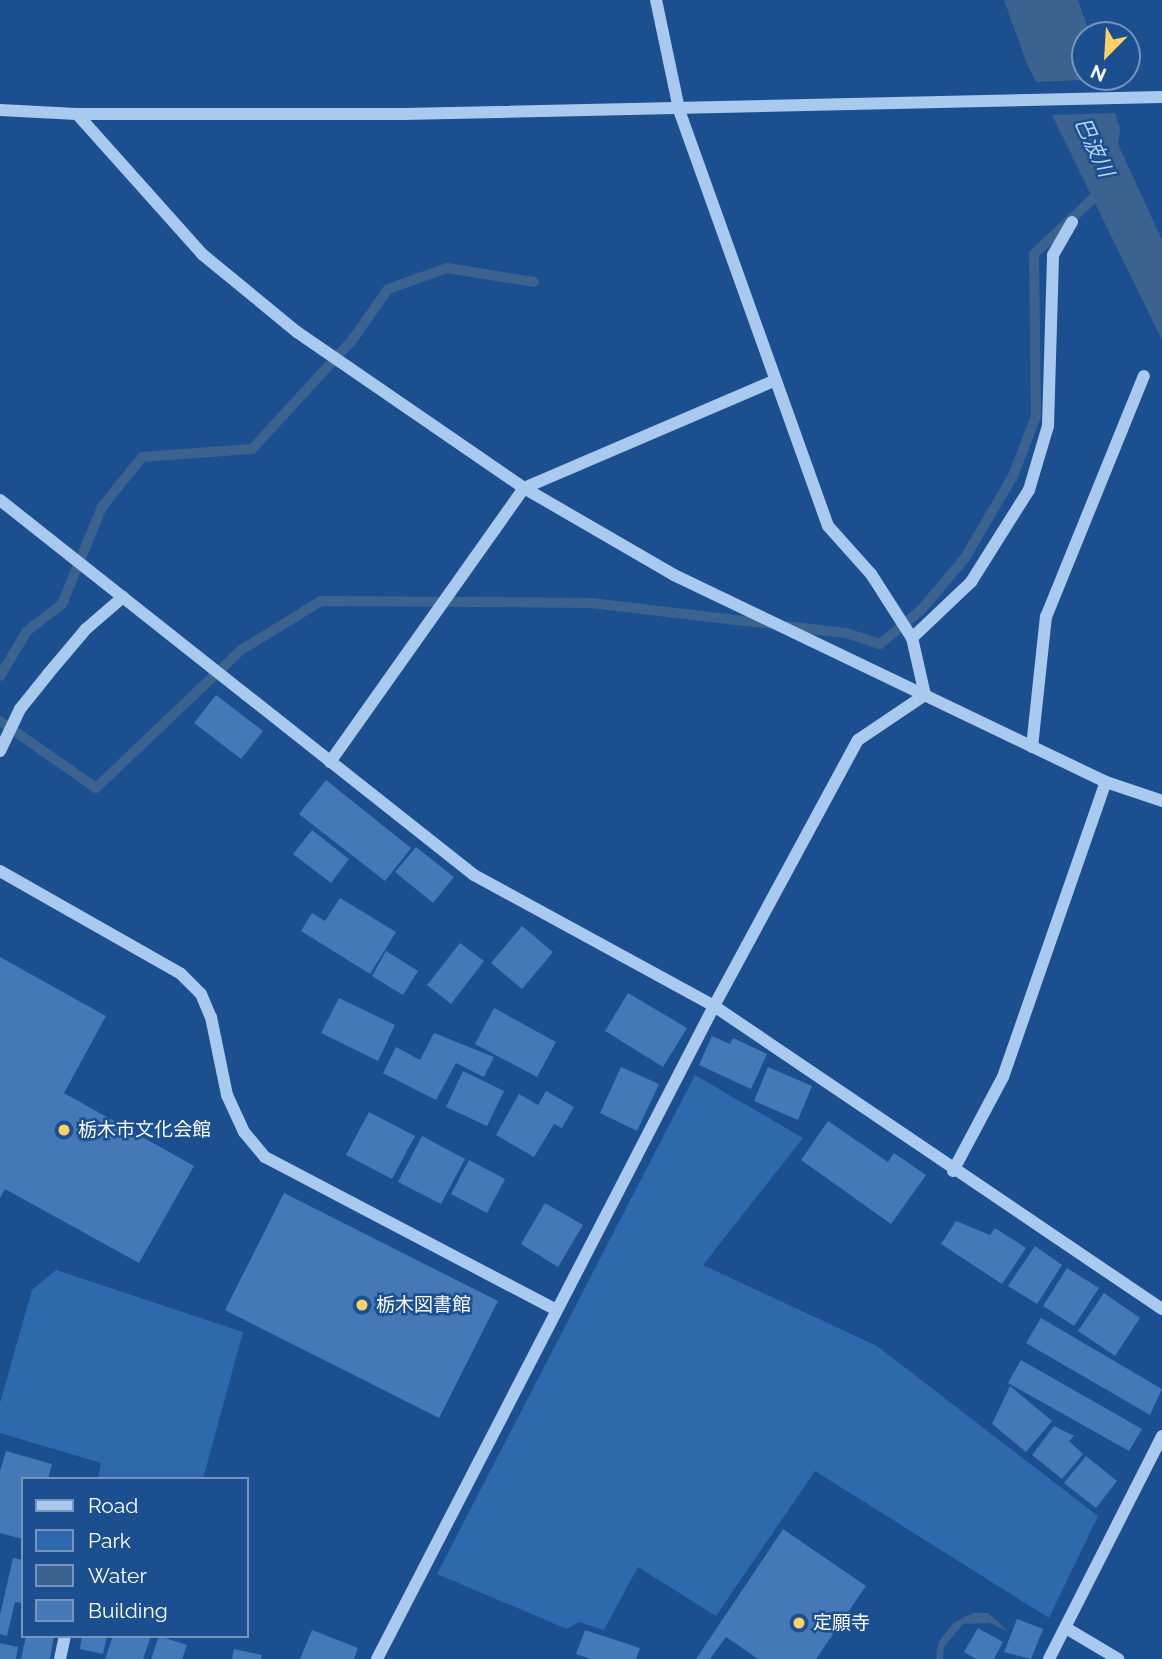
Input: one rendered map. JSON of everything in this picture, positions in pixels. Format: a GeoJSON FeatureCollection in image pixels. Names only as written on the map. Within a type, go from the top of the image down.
{"type":"FeatureCollection","features":[{"type":"Feature","properties":{"kind":"street"},"geometry":{"type":"LineString","coordinates":[[656,0],[679,109],[828,526],[871,574],[912,638],[925,695]]}},
{"type":"Feature","properties":{"kind":"street"},"geometry":{"type":"LineString","coordinates":[[0,110],[77,114],[679,109],[1162,97]]}},
{"type":"Feature","properties":{"kind":"street"},"geometry":{"type":"LineString","coordinates":[[77,114],[202,254],[296,332],[524,488],[674,575],[1106,782],[1162,801]]}},
{"type":"Feature","properties":{"kind":"street"},"geometry":{"type":"LineString","coordinates":[[912,638],[971,582],[1029,490],[1048,426],[1052,255],[1072,222]]}},
{"type":"Feature","properties":{"kind":"street"},"geometry":{"type":"LineString","coordinates":[[1032,747],[1046,617],[1144,376]]}},
{"type":"Feature","properties":{"kind":"street"},"geometry":{"type":"LineString","coordinates":[[330,762],[524,488],[774,381]]}},
{"type":"Feature","properties":{"kind":"street"},"geometry":{"type":"LineString","coordinates":[[0,500],[474,875],[714,1006],[953,1171],[1162,1309]]}},
{"type":"Feature","properties":{"kind":"street"},"geometry":{"type":"LineString","coordinates":[[1,749],[20,709],[86,629],[123,597]]}},
{"type":"Feature","properties":{"kind":"street"},"geometry":{"type":"LineString","coordinates":[[377,1659],[714,1006],[858,740],[925,695]]}},
{"type":"Feature","properties":{"kind":"street"},"geometry":{"type":"LineString","coordinates":[[953,1171],[1003,1077],[1106,782]]}},
{"type":"Feature","properties":{"kind":"street"},"geometry":{"type":"LineString","coordinates":[[0,871],[181,974],[201,994],[211,1017],[227,1095],[244,1132],[265,1157],[556,1310]]}},
{"type":"Feature","properties":{"kind":"street"},"geometry":{"type":"LineString","coordinates":[[1049,1659],[1162,1436]]}},
{"type":"Feature","properties":{"kind":"street"},"geometry":{"type":"LineString","coordinates":[[1066,1628],[1118,1659]]}},
{"type":"Feature","properties":{"kind":"street"},"geometry":{"type":"LineString","coordinates":[[60,1659],[65,1638]]}},
{"type":"Feature","properties":{"kind":"green space"},"geometry":{"type":"Polygon","coordinates":[[[695,1075],[803,1138],[703,1265],[877,1346],[1098,1516],[1049,1618],[815,1471],[716,1616],[638,1567],[604,1630],[579,1622],[567,1629],[437,1574],[695,1075]]]}},
{"type":"Feature","properties":{"kind":"green space"},"geometry":{"type":"Polygon","coordinates":[[[56,1270],[243,1332],[204,1477],[98,1477],[101,1463],[0,1433],[0,1403],[32,1290],[56,1270]]]}},
{"type":"Feature","properties":{"kind":"water","name":"巴波川"},"geometry":{"type":"Polygon","coordinates":[[[1004,0],[1078,0],[1085,21],[1071,21],[1071,91],[1108,91],[1120,129],[1118,144],[1162,240],[1162,340],[1027,64],[1004,0]]]}},
{"type":"Feature","properties":{"kind":"water"},"geometry":{"type":"Polygon","coordinates":[[[973,1613],[988,1613],[1009,1632],[990,1623],[963,1624],[944,1647],[943,1659],[936,1659],[938,1643],[953,1623],[973,1613]]]}},
{"type":"Feature","properties":{"kind":"pier"},"geometry":{"type":"Polygon","coordinates":[[[1071,80],[1071,91],[1113,91],[1119,113],[1047,115],[1032,82],[1071,80]]]}},
{"type":"Feature","properties":{"kind":"building"},"geometry":{"type":"Polygon","coordinates":[[[216,695],[263,731],[241,759],[194,723],[216,695]]]}},
{"type":"Feature","properties":{"kind":"building"},"geometry":{"type":"Polygon","coordinates":[[[326,780],[411,848],[385,881],[299,814],[326,780]]]}},
{"type":"Feature","properties":{"kind":"building"},"geometry":{"type":"Polygon","coordinates":[[[312,830],[349,859],[331,883],[293,854],[312,830]]]}},
{"type":"Feature","properties":{"kind":"building"},"geometry":{"type":"Polygon","coordinates":[[[416,847],[454,877],[433,903],[395,872],[416,847]]]}},
{"type":"Feature","properties":{"kind":"building"},"geometry":{"type":"Polygon","coordinates":[[[340,898],[396,932],[370,974],[301,931],[312,913],[325,921],[340,898]]]}},
{"type":"Feature","properties":{"kind":"building"},"geometry":{"type":"Polygon","coordinates":[[[522,926],[553,952],[522,989],[491,963],[522,926]]]}},
{"type":"Feature","properties":{"kind":"building"},"geometry":{"type":"Polygon","coordinates":[[[460,943],[484,961],[451,1004],[427,985],[460,943]]]}},
{"type":"Feature","properties":{"kind":"building"},"geometry":{"type":"Polygon","coordinates":[[[386,951],[418,971],[403,995],[372,976],[386,951]]]}},
{"type":"Feature","properties":{"kind":"building","name":"栃木市文化会館"},"geometry":{"type":"Polygon","coordinates":[[[0,957],[106,1016],[64,1093],[194,1166],[139,1263],[5,1189],[0,1198],[0,957]]]}},
{"type":"Feature","properties":{"kind":"building"},"geometry":{"type":"Polygon","coordinates":[[[628,993],[687,1028],[663,1067],[605,1031],[628,993]]]}},
{"type":"Feature","properties":{"kind":"building"},"geometry":{"type":"Polygon","coordinates":[[[339,998],[395,1025],[378,1061],[321,1033],[339,998]]]}},
{"type":"Feature","properties":{"kind":"building"},"geometry":{"type":"Polygon","coordinates":[[[494,1008],[556,1042],[537,1077],[475,1044],[494,1008]]]}},
{"type":"Feature","properties":{"kind":"building"},"geometry":{"type":"Polygon","coordinates":[[[434,1033],[494,1057],[484,1077],[456,1063],[436,1100],[383,1073],[396,1047],[420,1060],[434,1033]]]}},
{"type":"Feature","properties":{"kind":"building"},"geometry":{"type":"Polygon","coordinates":[[[712,1036],[730,1044],[733,1038],[767,1054],[751,1089],[699,1065],[712,1036]]]}},
{"type":"Feature","properties":{"kind":"building"},"geometry":{"type":"Polygon","coordinates":[[[621,1067],[659,1084],[637,1131],[600,1113],[621,1067]]]}},
{"type":"Feature","properties":{"kind":"building"},"geometry":{"type":"Polygon","coordinates":[[[768,1067],[812,1086],[798,1120],[754,1101],[768,1067]]]}},
{"type":"Feature","properties":{"kind":"building"},"geometry":{"type":"Polygon","coordinates":[[[463,1071],[504,1091],[487,1126],[446,1107],[463,1071]]]}},
{"type":"Feature","properties":{"kind":"building"},"geometry":{"type":"Polygon","coordinates":[[[546,1091],[574,1107],[562,1128],[554,1124],[534,1157],[496,1135],[519,1094],[538,1105],[546,1091]]]}},
{"type":"Feature","properties":{"kind":"building"},"geometry":{"type":"Polygon","coordinates":[[[369,1112],[415,1136],[392,1179],[346,1155],[369,1112]]]}},
{"type":"Feature","properties":{"kind":"building"},"geometry":{"type":"Polygon","coordinates":[[[828,1121],[888,1162],[894,1153],[926,1175],[891,1224],[801,1160],[828,1121]]]}},
{"type":"Feature","properties":{"kind":"building"},"geometry":{"type":"Polygon","coordinates":[[[422,1136],[465,1159],[441,1204],[398,1182],[422,1136]]]}},
{"type":"Feature","properties":{"kind":"building"},"geometry":{"type":"Polygon","coordinates":[[[469,1160],[505,1179],[487,1213],[451,1194],[469,1160]]]}},
{"type":"Feature","properties":{"kind":"building","name":"栃木図書館"},"geometry":{"type":"Polygon","coordinates":[[[284,1193],[498,1301],[439,1418],[225,1310],[284,1193]]]}},
{"type":"Feature","properties":{"kind":"building"},"geometry":{"type":"Polygon","coordinates":[[[545,1203],[583,1225],[558,1267],[521,1244],[545,1203]]]}},
{"type":"Feature","properties":{"kind":"building"},"geometry":{"type":"Polygon","coordinates":[[[956,1221],[990,1235],[995,1228],[1026,1248],[1002,1284],[941,1244],[956,1221]]]}},
{"type":"Feature","properties":{"kind":"building"},"geometry":{"type":"Polygon","coordinates":[[[1035,1246],[1062,1265],[1037,1304],[1008,1286],[1035,1246]]]}},
{"type":"Feature","properties":{"kind":"building"},"geometry":{"type":"Polygon","coordinates":[[[1067,1268],[1099,1288],[1074,1326],[1043,1306],[1067,1268]]]}},
{"type":"Feature","properties":{"kind":"building"},"geometry":{"type":"Polygon","coordinates":[[[1104,1293],[1140,1318],[1115,1356],[1078,1331],[1104,1293]]]}},
{"type":"Feature","properties":{"kind":"building"},"geometry":{"type":"Polygon","coordinates":[[[1041,1318],[1162,1389],[1150,1415],[1026,1343],[1041,1318]]]}},
{"type":"Feature","properties":{"kind":"building"},"geometry":{"type":"Polygon","coordinates":[[[1021,1360],[1142,1429],[1129,1451],[1008,1383],[1021,1360]]]}},
{"type":"Feature","properties":{"kind":"building"},"geometry":{"type":"Polygon","coordinates":[[[1010,1386],[1052,1421],[1026,1452],[992,1424],[1010,1386]]]}},
{"type":"Feature","properties":{"kind":"building"},"geometry":{"type":"Polygon","coordinates":[[[1054,1426],[1074,1436],[1069,1441],[1083,1454],[1062,1479],[1032,1455],[1054,1426]]]}},
{"type":"Feature","properties":{"kind":"building"},"geometry":{"type":"Polygon","coordinates":[[[6,1451],[52,1464],[49,1477],[21,1477],[21,1538],[0,1533],[0,1471],[6,1451]]]}},
{"type":"Feature","properties":{"kind":"building"},"geometry":{"type":"Polygon","coordinates":[[[1086,1456],[1117,1481],[1096,1508],[1064,1483],[1086,1456]]]}},
{"type":"Feature","properties":{"kind":"building"},"geometry":{"type":"Polygon","coordinates":[[[783,1529],[866,1586],[816,1659],[758,1659],[726,1637],[710,1659],[696,1659],[783,1529]]]}},
{"type":"Feature","properties":{"kind":"building"},"geometry":{"type":"Polygon","coordinates":[[[13,1558],[21,1560],[21,1603],[15,1602],[7,1636],[0,1634],[0,1615],[13,1558]]]}},
{"type":"Feature","properties":{"kind":"building"},"geometry":{"type":"Polygon","coordinates":[[[1017,1619],[1043,1629],[1031,1659],[1004,1652],[1017,1619]]]}},
{"type":"Feature","properties":{"kind":"building"},"geometry":{"type":"Polygon","coordinates":[[[978,1628],[1003,1642],[994,1659],[976,1659],[964,1652],[978,1628]]]}},
{"type":"Feature","properties":{"kind":"building"},"geometry":{"type":"Polygon","coordinates":[[[312,1630],[358,1648],[354,1659],[300,1659],[312,1630]]]}},
{"type":"Feature","properties":{"kind":"building"},"geometry":{"type":"Polygon","coordinates":[[[585,1630],[640,1648],[636,1659],[591,1659],[576,1654],[585,1630]]]}},
{"type":"Feature","properties":{"kind":"building"},"geometry":{"type":"Polygon","coordinates":[[[26,1638],[54,1638],[50,1659],[21,1659],[26,1638]]]}},
{"type":"Feature","properties":{"kind":"building"},"geometry":{"type":"Polygon","coordinates":[[[82,1638],[107,1638],[103,1654],[80,1649],[82,1638]]]}},
{"type":"Feature","properties":{"kind":"building"},"geometry":{"type":"Polygon","coordinates":[[[112,1638],[150,1638],[143,1659],[105,1659],[112,1638]]]}},
{"type":"Feature","properties":{"kind":"building"},"geometry":{"type":"Polygon","coordinates":[[[158,1638],[187,1645],[182,1659],[151,1659],[158,1638]]]}},
{"type":"Feature","properties":{"kind":"building"},"geometry":{"type":"Polygon","coordinates":[[[0,1643],[18,1647],[16,1659],[0,1659],[0,1643]]]}},
{"type":"Feature","properties":{"kind":"building"},"geometry":{"type":"Polygon","coordinates":[[[234,1649],[262,1655],[261,1659],[232,1659],[234,1649]]]}},
{"type":"Feature","properties":{"kind":"waterway"},"geometry":{"type":"LineString","coordinates":[[784,626],[846,633],[880,644],[921,610],[965,558],[1013,476],[1036,416],[1034,254],[1099,193]]}},
{"type":"Feature","properties":{"kind":"waterway"},"geometry":{"type":"LineString","coordinates":[[0,676],[27,631],[62,604],[102,507],[142,457],[252,449],[353,339],[388,289],[447,268],[534,282]]}},
{"type":"Feature","properties":{"kind":"waterway"},"geometry":{"type":"LineString","coordinates":[[0,721],[96,788],[241,650],[321,601],[591,603],[769,624]]}},
{"type":"Feature","properties":{"kind":"place","name":"栃木市文化会館"},"geometry":{"type":"Point","coordinates":[64,1130]}},
{"type":"Feature","properties":{"kind":"place","name":"栃木図書館"},"geometry":{"type":"Point","coordinates":[362,1305]}},
{"type":"Feature","properties":{"kind":"place","name":"定願寺"},"geometry":{"type":"Point","coordinates":[799,1623]}}]}
